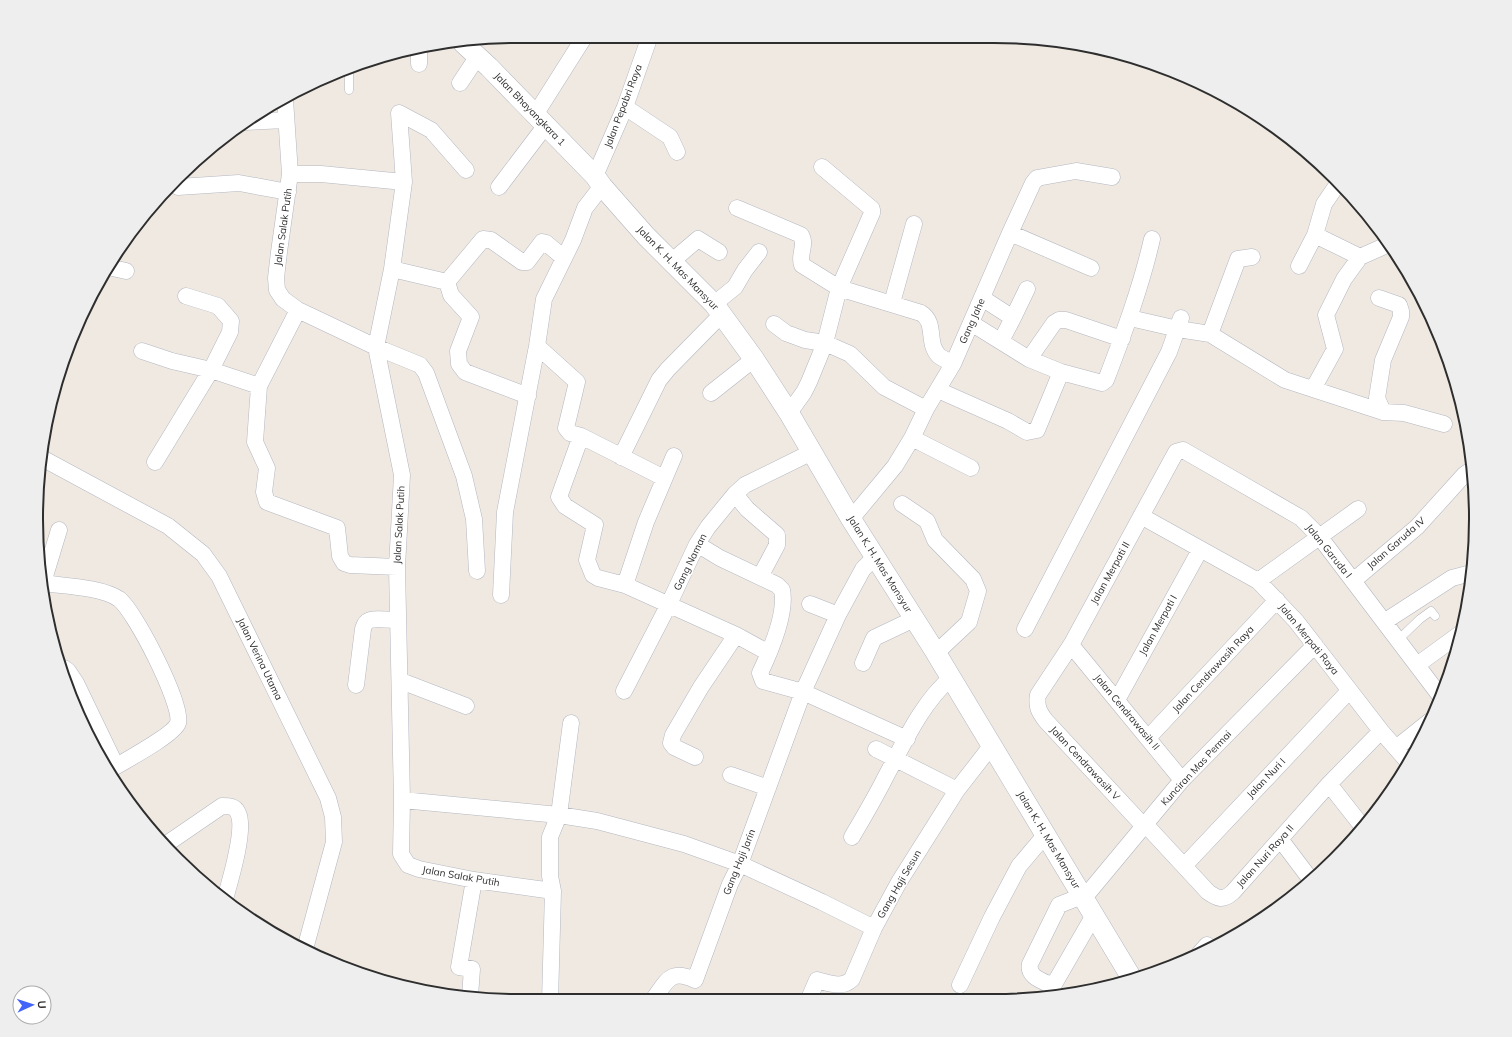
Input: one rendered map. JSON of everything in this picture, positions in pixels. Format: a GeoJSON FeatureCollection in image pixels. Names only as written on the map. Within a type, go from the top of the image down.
{"type":"FeatureCollection","features":[{"type":"Feature","properties":{"kind":"street"},"geometry":{"type":"LineString","coordinates":[[499,187],[541,120],[581,43]]}},
{"type":"Feature","properties":{"kind":"street","name":"Jalan Pepabri Raya"},"geometry":{"type":"LineString","coordinates":[[500,595],[505,512],[528,396],[544,299],[599,181],[648,43]]}},
{"type":"Feature","properties":{"kind":"street","name":"Jalan Bhayangkara 1"},"geometry":{"type":"LineString","coordinates":[[466,46],[541,120],[599,181]]}},
{"type":"Feature","properties":{"kind":"street"},"geometry":{"type":"LineString","coordinates":[[460,83],[478,56]]}},
{"type":"Feature","properties":{"kind":"street","name":"Jalan Salak Putih"},"geometry":{"type":"LineString","coordinates":[[285,105],[290,174],[276,278],[278,290],[283,298],[298,310],[376,347],[402,475],[397,567],[402,800],[401,854],[408,865],[419,869],[474,880],[553,891]]}},
{"type":"Feature","properties":{"kind":"street"},"geometry":{"type":"LineString","coordinates":[[625,106],[670,137],[676,152]]}},
{"type":"Feature","properties":{"kind":"street"},"geometry":{"type":"LineString","coordinates":[[466,170],[431,130],[399,113],[404,182],[392,269],[376,347],[420,365],[426,373],[464,476],[474,519],[477,571]]}},
{"type":"Feature","properties":{"kind":"street"},"geometry":{"type":"LineString","coordinates":[[257,121],[286,120]]}},
{"type":"Feature","properties":{"kind":"street"},"geometry":{"type":"LineString","coordinates":[[789,413],[804,392],[825,343],[838,288],[870,218],[872,209],[822,167]]}},
{"type":"Feature","properties":{"kind":"street","name":"Gang Jahe"},"geometry":{"type":"LineString","coordinates":[[851,519],[895,466],[912,438],[926,408],[953,364],[1033,182],[1037,178],[1076,170],[1112,178]]}},
{"type":"Feature","properties":{"kind":"street"},"geometry":{"type":"LineString","coordinates":[[290,174],[321,174],[404,182]]}},
{"type":"Feature","properties":{"kind":"street","name":"Jalan K. H. Mas Mansyur"},"geometry":{"type":"LineString","coordinates":[[599,181],[646,236],[718,309],[754,359],[789,413],[851,519],[992,745],[1129,974]]}},
{"type":"Feature","properties":{"kind":"street"},"geometry":{"type":"LineString","coordinates":[[178,188],[239,183],[288,192]]}},
{"type":"Feature","properties":{"kind":"street"},"geometry":{"type":"LineString","coordinates":[[1299,266],[1315,235],[1324,204],[1335,188]]}},
{"type":"Feature","properties":{"kind":"street"},"geometry":{"type":"LineString","coordinates":[[737,208],[801,235],[804,242],[801,258],[802,265],[838,288],[892,303],[926,316],[930,321],[934,347],[939,356],[953,364]]}},
{"type":"Feature","properties":{"kind":"street"},"geometry":{"type":"LineString","coordinates":[[892,303],[914,224]]}},
{"type":"Feature","properties":{"kind":"street"},"geometry":{"type":"LineString","coordinates":[[1010,233],[1091,268]]}},
{"type":"Feature","properties":{"kind":"street"},"geometry":{"type":"LineString","coordinates":[[1315,235],[1360,257]]}},
{"type":"Feature","properties":{"kind":"street"},"geometry":{"type":"LineString","coordinates":[[447,282],[483,239],[491,240],[522,262],[527,262],[542,242],[546,243],[564,258]]}},
{"type":"Feature","properties":{"kind":"street"},"geometry":{"type":"LineString","coordinates":[[971,323],[1029,359],[1061,372],[1102,383],[1106,380],[1130,318],[1145,271],[1152,239]]}},
{"type":"Feature","properties":{"kind":"street"},"geometry":{"type":"LineString","coordinates":[[671,262],[698,240],[719,252]]}},
{"type":"Feature","properties":{"kind":"street"},"geometry":{"type":"LineString","coordinates":[[1313,389],[1335,349],[1326,316],[1344,279],[1360,257],[1384,246]]}},
{"type":"Feature","properties":{"kind":"street"},"geometry":{"type":"LineString","coordinates":[[621,456],[659,380],[718,309],[735,287],[744,270],[759,252]]}},
{"type":"Feature","properties":{"kind":"street"},"geometry":{"type":"LineString","coordinates":[[1210,334],[1238,259],[1252,257]]}},
{"type":"Feature","properties":{"kind":"street"},"geometry":{"type":"LineString","coordinates":[[114,268],[126,271]]}},
{"type":"Feature","properties":{"kind":"street"},"geometry":{"type":"LineString","coordinates":[[392,269],[447,282]]}},
{"type":"Feature","properties":{"kind":"street"},"geometry":{"type":"LineString","coordinates":[[447,282],[451,295],[471,317],[458,351],[459,364],[464,372],[528,396]]}},
{"type":"Feature","properties":{"kind":"street"},"geometry":{"type":"LineString","coordinates":[[1001,341],[1027,289]]}},
{"type":"Feature","properties":{"kind":"street"},"geometry":{"type":"LineString","coordinates":[[155,462],[211,370],[230,332],[231,320],[218,306],[186,296]]}},
{"type":"Feature","properties":{"kind":"street"},"geometry":{"type":"LineString","coordinates":[[982,298],[1013,318]]}},
{"type":"Feature","properties":{"kind":"street"},"geometry":{"type":"LineString","coordinates":[[1379,298],[1399,305],[1401,311],[1401,317],[1383,360],[1377,398],[1383,412]]}},
{"type":"Feature","properties":{"kind":"street"},"geometry":{"type":"LineString","coordinates":[[298,310],[259,386],[255,442],[267,468],[264,492],[267,502],[337,528],[340,556],[344,563],[350,565],[397,567]]}},
{"type":"Feature","properties":{"kind":"street"},"geometry":{"type":"LineString","coordinates":[[1130,318],[1180,324],[1210,334],[1285,380],[1383,412],[1404,413],[1444,424]]}},
{"type":"Feature","properties":{"kind":"street"},"geometry":{"type":"LineString","coordinates":[[1029,359],[1054,323],[1059,320],[1066,320],[1122,339]]}},
{"type":"Feature","properties":{"kind":"street"},"geometry":{"type":"LineString","coordinates":[[774,324],[786,333],[805,340],[825,343],[850,354],[884,387],[926,408]]}},
{"type":"Feature","properties":{"kind":"street"},"geometry":{"type":"LineString","coordinates":[[1025,629],[1169,352],[1180,324]]}},
{"type":"Feature","properties":{"kind":"street"},"geometry":{"type":"LineString","coordinates":[[537,346],[577,382],[566,428],[570,433],[581,436],[664,478]]}},
{"type":"Feature","properties":{"kind":"street"},"geometry":{"type":"LineString","coordinates":[[142,350],[172,361],[211,370],[259,386]]}},
{"type":"Feature","properties":{"kind":"street"},"geometry":{"type":"LineString","coordinates":[[711,393],[754,359]]}},
{"type":"Feature","properties":{"kind":"street"},"geometry":{"type":"LineString","coordinates":[[938,390],[1008,421],[1027,432],[1037,430],[1061,372]]}},
{"type":"Feature","properties":{"kind":"street"},"geometry":{"type":"LineString","coordinates":[[581,436],[559,497],[565,506],[595,525],[587,560],[594,575],[598,578],[625,585],[670,604],[736,635],[769,653]]}},
{"type":"Feature","properties":{"kind":"street"},"geometry":{"type":"LineString","coordinates":[[912,438],[971,468]]}},
{"type":"Feature","properties":{"kind":"street","name":"Jalan Merpati II"},"geometry":{"type":"LineString","coordinates":[[1038,695],[1071,645],[1176,452],[1179,450]]}},
{"type":"Feature","properties":{"kind":"street","name":"Jalan Garuda I"},"geometry":{"type":"LineString","coordinates":[[1179,450],[1183,450],[1302,518],[1319,536],[1436,691]]}},
{"type":"Feature","properties":{"kind":"street","name":"Gang Naman"},"geometry":{"type":"LineString","coordinates":[[624,691],[670,604],[697,544],[708,527],[735,494],[745,485],[812,452]]}},
{"type":"Feature","properties":{"kind":"street"},"geometry":{"type":"LineString","coordinates":[[625,585],[646,522],[674,456]]}},
{"type":"Feature","properties":{"kind":"street","name":"Jalan Verina Utama"},"geometry":{"type":"LineString","coordinates":[[47,461],[168,526],[203,554],[219,576],[328,798],[333,817],[334,842],[306,944]]}},
{"type":"Feature","properties":{"kind":"street","name":"Jalan Garuda IV"},"geometry":{"type":"LineString","coordinates":[[1352,581],[1417,527],[1467,473]]}},
{"type":"Feature","properties":{"kind":"street"},"geometry":{"type":"LineString","coordinates":[[735,494],[747,509],[776,535],[777,545],[760,577]]}},
{"type":"Feature","properties":{"kind":"street"},"geometry":{"type":"LineString","coordinates":[[902,504],[927,521],[934,540],[973,579],[978,591],[969,622],[936,654]]}},
{"type":"Feature","properties":{"kind":"street"},"geometry":{"type":"LineString","coordinates":[[1258,581],[1358,509]]}},
{"type":"Feature","properties":{"kind":"street","name":"Jalan Merpati Raya"},"geometry":{"type":"LineString","coordinates":[[1141,516],[1258,581],[1277,600],[1315,645],[1349,691],[1404,757]]}},
{"type":"Feature","properties":{"kind":"street"},"geometry":{"type":"LineString","coordinates":[[46,571],[59,530]]}},
{"type":"Feature","properties":{"kind":"street"},"geometry":{"type":"LineString","coordinates":[[697,544],[720,558],[777,585],[782,590],[783,606],[769,653],[760,673],[763,681],[803,692],[907,739]]}},
{"type":"Feature","properties":{"kind":"street","name":"Jalan Merpati I"},"geometry":{"type":"LineString","coordinates":[[1117,700],[1200,550]]}},
{"type":"Feature","properties":{"kind":"street","name":"Gang Haji Jarin"},"geometry":{"type":"LineString","coordinates":[[658,994],[671,977],[681,974],[695,980],[728,890],[740,864],[803,692],[838,615],[863,569],[875,557]]}},
{"type":"Feature","properties":{"kind":"street"},"geometry":{"type":"LineString","coordinates":[[1384,622],[1452,578],[1466,574]]}},
{"type":"Feature","properties":{"kind":"street"},"geometry":{"type":"LineString","coordinates":[[48,585],[105,592],[120,600],[140,626],[174,698],[178,714],[178,724],[170,734],[114,767]]}},
{"type":"Feature","properties":{"kind":"street","name":"Jalan Cendrawasih Raya"},"geometry":{"type":"LineString","coordinates":[[1148,738],[1277,600]]}},
{"type":"Feature","properties":{"kind":"street"},"geometry":{"type":"LineString","coordinates":[[810,604],[838,615]]}},
{"type":"Feature","properties":{"kind":"street"},"geometry":{"type":"LineString","coordinates":[[863,663],[874,638],[914,619]]}},
{"type":"Feature","properties":{"kind":"street"},"geometry":{"type":"LineString","coordinates":[[356,685],[363,629],[365,624],[367,621],[372,620],[398,620]]}},
{"type":"Feature","properties":{"kind":"street"},"geometry":{"type":"LineString","coordinates":[[695,757],[674,747],[671,743],[673,735],[688,707],[736,635]]}},
{"type":"Feature","properties":{"kind":"street"},"geometry":{"type":"LineString","coordinates":[[1417,664],[1454,638]]}},
{"type":"Feature","properties":{"kind":"street","name":"Jalan Cendrawasih II"},"geometry":{"type":"LineString","coordinates":[[1071,645],[1182,780]]}},
{"type":"Feature","properties":{"kind":"street","name":"Kunciran Mas Permai"},"geometry":{"type":"LineString","coordinates":[[1083,897],[1182,780],[1315,645]]}},
{"type":"Feature","properties":{"kind":"street"},"geometry":{"type":"LineString","coordinates":[[68,671],[76,683],[107,755]]}},
{"type":"Feature","properties":{"kind":"street"},"geometry":{"type":"LineString","coordinates":[[852,837],[927,704],[951,678]]}},
{"type":"Feature","properties":{"kind":"street"},"geometry":{"type":"LineString","coordinates":[[400,681],[466,706]]}},
{"type":"Feature","properties":{"kind":"street","name":"Jalan Nuri I"},"geometry":{"type":"LineString","coordinates":[[1184,866],[1349,691]]}},
{"type":"Feature","properties":{"kind":"street","name":"Jalan Cendrawasih V"},"geometry":{"type":"LineString","coordinates":[[1038,695],[1036,704],[1038,711],[1046,721],[1139,821],[1145,824]]}},
{"type":"Feature","properties":{"kind":"street"},"geometry":{"type":"LineString","coordinates":[[550,994],[553,891],[549,859],[550,837],[559,815],[571,723]]}},
{"type":"Feature","properties":{"kind":"street"},"geometry":{"type":"LineString","coordinates":[[1396,748],[1420,729]]}},
{"type":"Feature","properties":{"kind":"street","name":"Jalan Nuri Raya II"},"geometry":{"type":"LineString","coordinates":[[1145,824],[1208,892],[1221,899],[1227,897],[1329,784],[1381,731]]}},
{"type":"Feature","properties":{"kind":"street","name":"Gang Haji Sesun"},"geometry":{"type":"LineString","coordinates":[[811,994],[817,980],[842,986],[848,984],[852,980],[874,928],[899,882],[957,790],[992,745]]}},
{"type":"Feature","properties":{"kind":"street"},"geometry":{"type":"LineString","coordinates":[[876,749],[957,790]]}},
{"type":"Feature","properties":{"kind":"street"},"geometry":{"type":"LineString","coordinates":[[731,775],[768,788]]}},
{"type":"Feature","properties":{"kind":"street"},"geometry":{"type":"LineString","coordinates":[[1329,784],[1359,822]]}},
{"type":"Feature","properties":{"kind":"street"},"geometry":{"type":"LineString","coordinates":[[402,800],[559,815],[597,821],[684,844],[740,864],[874,928]]}},
{"type":"Feature","properties":{"kind":"street"},"geometry":{"type":"LineString","coordinates":[[170,842],[222,806],[231,806],[236,810],[241,821],[238,848],[226,894]]}},
{"type":"Feature","properties":{"kind":"street"},"geometry":{"type":"LineString","coordinates":[[960,985],[992,917],[1019,866],[1046,834]]}},
{"type":"Feature","properties":{"kind":"street"},"geometry":{"type":"LineString","coordinates":[[1280,839],[1308,875]]}},
{"type":"Feature","properties":{"kind":"street"},"geometry":{"type":"LineString","coordinates":[[470,991],[472,969],[459,967],[474,880]]}},
{"type":"Feature","properties":{"kind":"street"},"geometry":{"type":"LineString","coordinates":[[1050,991],[1032,974],[1029,969],[1030,964],[1059,905],[1083,897]]}},
{"type":"Feature","properties":{"kind":"street"},"geometry":{"type":"LineString","coordinates":[[1051,990],[1094,914]]}},
{"type":"Feature","properties":{"kind":"lane"},"geometry":{"type":"LineString","coordinates":[[349,74],[350,90]]}},
{"type":"Feature","properties":{"kind":"lane"},"geometry":{"type":"LineString","coordinates":[[1398,640],[1420,619],[1431,611],[1435,616]]}}]}
